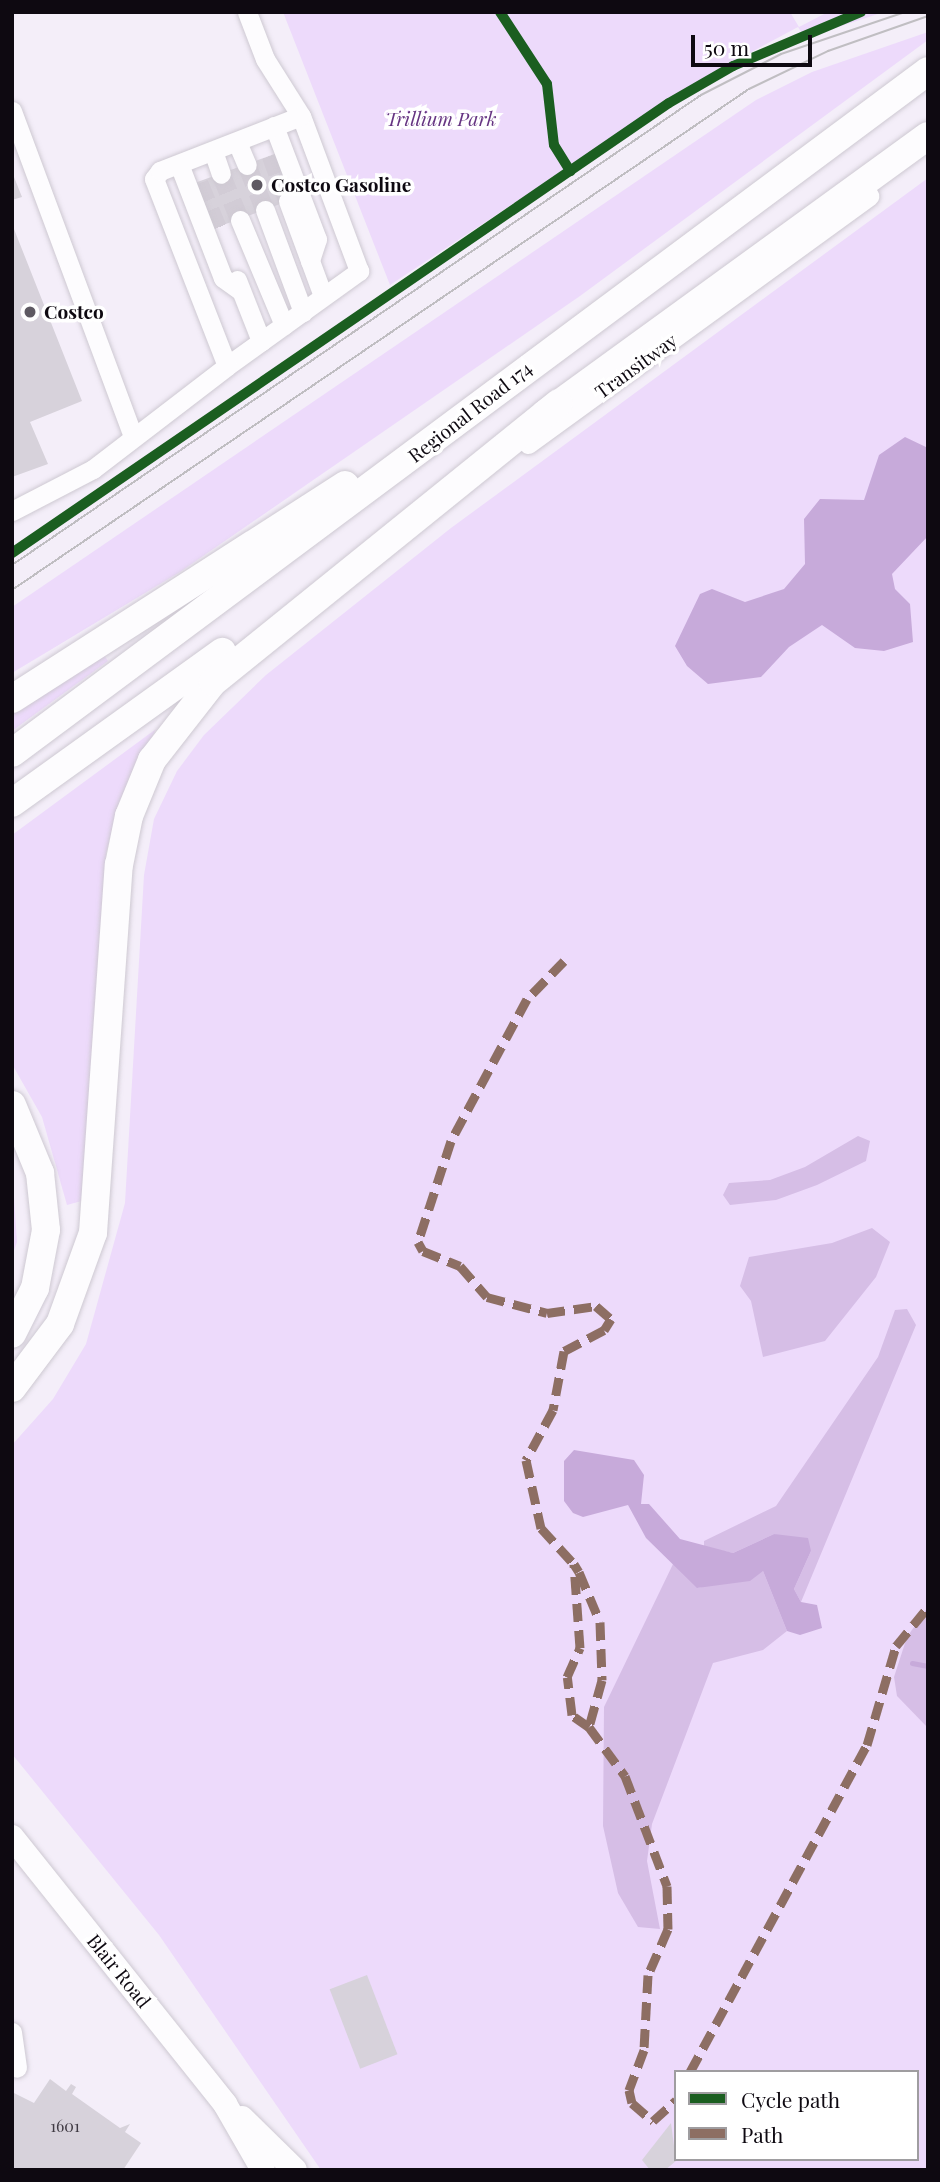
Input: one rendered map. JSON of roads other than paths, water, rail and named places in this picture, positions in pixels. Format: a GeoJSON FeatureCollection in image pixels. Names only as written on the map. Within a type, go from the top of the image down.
{"type":"FeatureCollection","features":[{"type":"Feature","properties":{"kind":"highway","name":"Regional Road 174"},"geometry":{"type":"LineString","coordinates":[[12,753],[524,369],[928,71]]}},
{"type":"Feature","properties":{"kind":"highway"},"geometry":{"type":"LineString","coordinates":[[12,803],[928,136]]}},
{"type":"Feature","properties":{"kind":"highway"},"geometry":{"type":"LineString","coordinates":[[12,699],[524,369]]}},
{"type":"Feature","properties":{"kind":"highway"},"geometry":{"type":"LineString","coordinates":[[12,1388],[60,1324],[93,1233],[119,865],[135,799],[165,738],[196,698],[559,403]]}},
{"type":"Feature","properties":{"kind":"highway"},"geometry":{"type":"LineString","coordinates":[[12,1105],[40,1173],[46,1230],[34,1288],[12,1334]]}},
{"type":"Feature","properties":{"kind":"main road","name":"Blair Road"},"geometry":{"type":"LineString","coordinates":[[12,1837],[225,2104],[295,2170]]}},
{"type":"Feature","properties":{"kind":"main road","name":"Blair Road"},"geometry":{"type":"LineString","coordinates":[[225,2104],[263,2170]]}},
{"type":"Feature","properties":{"kind":"lane"},"geometry":{"type":"LineString","coordinates":[[12,511],[69,486],[132,435],[359,271],[301,116],[265,59],[247,12]]}},
{"type":"Feature","properties":{"kind":"lane"},"geometry":{"type":"LineString","coordinates":[[766,191],[928,62]]}},
{"type":"Feature","properties":{"kind":"lane"},"geometry":{"type":"LineString","coordinates":[[12,111],[132,435]]}},
{"type":"Feature","properties":{"kind":"lane"},"geometry":{"type":"LineString","coordinates":[[227,366],[154,179],[185,162],[301,116]]}},
{"type":"Feature","properties":{"kind":"lane"},"geometry":{"type":"LineString","coordinates":[[268,129],[271,155]]}},
{"type":"Feature","properties":{"kind":"lane"},"geometry":{"type":"LineString","coordinates":[[268,129],[317,239],[310,261]]}},
{"type":"Feature","properties":{"kind":"lane"},"geometry":{"type":"LineString","coordinates":[[237,142],[247,165]]}},
{"type":"Feature","properties":{"kind":"lane"},"geometry":{"type":"LineString","coordinates":[[213,151],[222,174]]}},
{"type":"Feature","properties":{"kind":"lane","name":"Transitway"},"geometry":{"type":"LineString","coordinates":[[344,579],[928,152]]}},
{"type":"Feature","properties":{"kind":"lane"},"geometry":{"type":"LineString","coordinates":[[185,162],[199,183]]}},
{"type":"Feature","properties":{"kind":"lane"},"geometry":{"type":"LineString","coordinates":[[185,162],[223,278],[241,290]]}},
{"type":"Feature","properties":{"kind":"lane"},"geometry":{"type":"LineString","coordinates":[[288,201],[323,296]]}},
{"type":"Feature","properties":{"kind":"lane"},"geometry":{"type":"LineString","coordinates":[[265,211],[303,312]]}},
{"type":"Feature","properties":{"kind":"lane"},"geometry":{"type":"LineString","coordinates":[[240,220],[284,325]]}},
{"type":"Feature","properties":{"kind":"lane"},"geometry":{"type":"LineString","coordinates":[[218,229],[261,341]]}},
{"type":"Feature","properties":{"kind":"lane"},"geometry":{"type":"LineString","coordinates":[[12,2032],[18,2068]]}},
{"type":"Feature","properties":{"kind":"waterway"},"geometry":{"type":"LineString","coordinates":[[912,1663],[928,1666]]}},
{"type":"Feature","properties":{"kind":"tunnel"},"geometry":{"type":"LineString","coordinates":[[271,155],[288,201]]}},
{"type":"Feature","properties":{"kind":"tunnel"},"geometry":{"type":"LineString","coordinates":[[247,165],[265,210]]}},
{"type":"Feature","properties":{"kind":"tunnel"},"geometry":{"type":"LineString","coordinates":[[221,174],[240,220]]}},
{"type":"Feature","properties":{"kind":"tunnel"},"geometry":{"type":"LineString","coordinates":[[199,183],[218,229]]}},
{"type":"Feature","properties":{"kind":"tram line"},"geometry":{"type":"LineString","coordinates":[[12,565],[701,95],[781,54],[905,12]]}},
{"type":"Feature","properties":{"kind":"tram line"},"geometry":{"type":"LineString","coordinates":[[12,590],[749,89],[828,51],[928,16]]}},
{"type":"Feature","properties":{"kind":"place","name":"Costco Gasoline"},"geometry":{"type":"Point","coordinates":[257,185]}},
{"type":"Feature","properties":{"kind":"place","name":"Costco"},"geometry":{"type":"Point","coordinates":[30,312]}},
{"type":"Feature","properties":{"kind":"park label","name":"Trillium Park"},"geometry":{"type":"Point","coordinates":[441,119]}}]}
